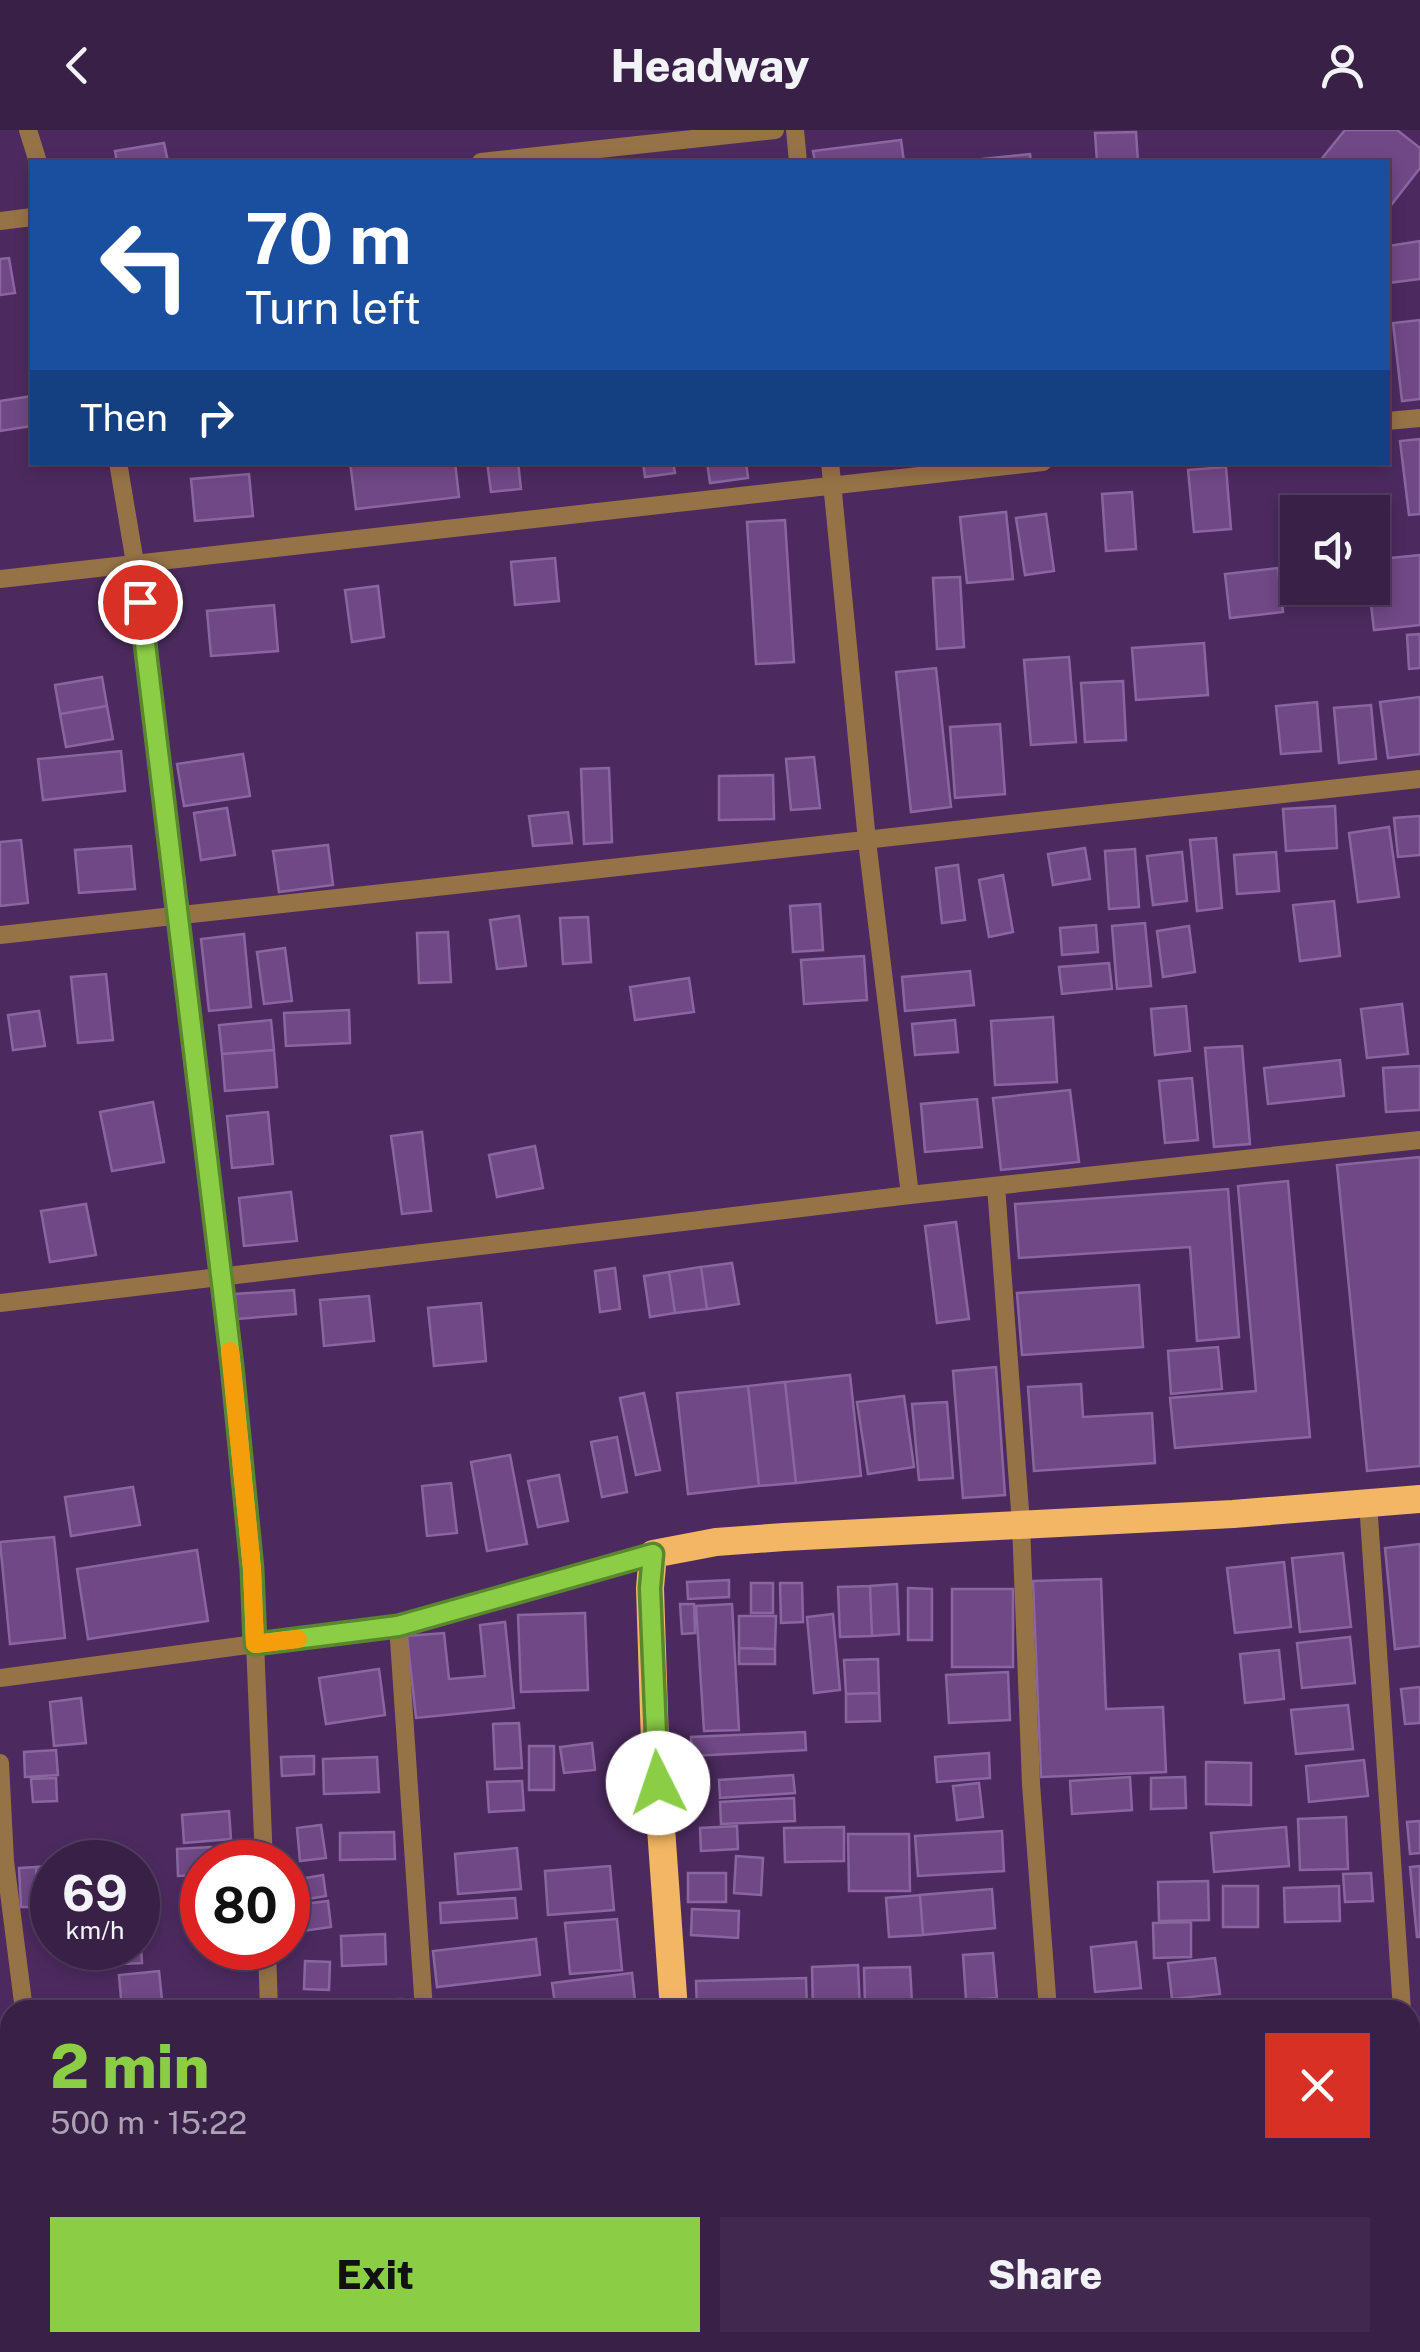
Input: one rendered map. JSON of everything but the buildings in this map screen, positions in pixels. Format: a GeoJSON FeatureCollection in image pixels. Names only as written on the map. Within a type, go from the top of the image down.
{"type":"FeatureCollection","features":[{"type":"Feature","properties":{"kind":"highway"},"geometry":{"type":"LineString","coordinates":[[673,2000],[655,1744],[650,1588],[653,1554],[741,1540],[1233,1514],[1420,1499]]}},
{"type":"Feature","properties":{"kind":"street"},"geometry":{"type":"LineString","coordinates":[[28,130],[37,160]]}},
{"type":"Feature","properties":{"kind":"street"},"geometry":{"type":"LineString","coordinates":[[795,130],[798,160]]}},
{"type":"Feature","properties":{"kind":"street"},"geometry":{"type":"LineString","coordinates":[[493,160],[640,136],[764,131]]}},
{"type":"Feature","properties":{"kind":"street"},"geometry":{"type":"LineString","coordinates":[[0,221],[30,217]]}},
{"type":"Feature","properties":{"kind":"street"},"geometry":{"type":"LineString","coordinates":[[1390,422],[1420,418]]}},
{"type":"Feature","properties":{"kind":"street"},"geometry":{"type":"LineString","coordinates":[[119,465],[135,563],[246,1502],[263,1840]]}},
{"type":"Feature","properties":{"kind":"street"},"geometry":{"type":"LineString","coordinates":[[830,465],[867,841],[910,1195]]}},
{"type":"Feature","properties":{"kind":"street"},"geometry":{"type":"LineString","coordinates":[[0,580],[1019,465]]}},
{"type":"Feature","properties":{"kind":"street"},"geometry":{"type":"LineString","coordinates":[[0,936],[1420,780]]}},
{"type":"Feature","properties":{"kind":"street"},"geometry":{"type":"LineString","coordinates":[[0,1303],[910,1195],[1420,1140]]}},
{"type":"Feature","properties":{"kind":"street"},"geometry":{"type":"LineString","coordinates":[[996,1186],[1022,1524],[1030,1784],[1047,2000]]}},
{"type":"Feature","properties":{"kind":"street"},"geometry":{"type":"LineString","coordinates":[[1368,1502],[1401,2000]]}},
{"type":"Feature","properties":{"kind":"street"},"geometry":{"type":"LineString","coordinates":[[0,1678],[398,1626],[653,1554]]}},
{"type":"Feature","properties":{"kind":"street"},"geometry":{"type":"LineString","coordinates":[[398,1626],[423,2000]]}},
{"type":"Feature","properties":{"kind":"street"},"geometry":{"type":"LineString","coordinates":[[0,1763],[5,1861],[23,2000]]}},
{"type":"Feature","properties":{"kind":"street"},"geometry":{"type":"LineString","coordinates":[[268,1970],[270,2000]]}},
{"type":"Feature","properties":{"kind":"slow traffic"},"geometry":{"type":"LineString","coordinates":[[230,1351],[252,1569],[255,1644],[298,1639]]}},
{"type":"Feature","properties":{"kind":"route"},"geometry":{"type":"LineString","coordinates":[[140,602],[232,1366],[252,1569],[255,1644],[398,1626],[653,1554],[650,1588],[658,1783]]}}]}
